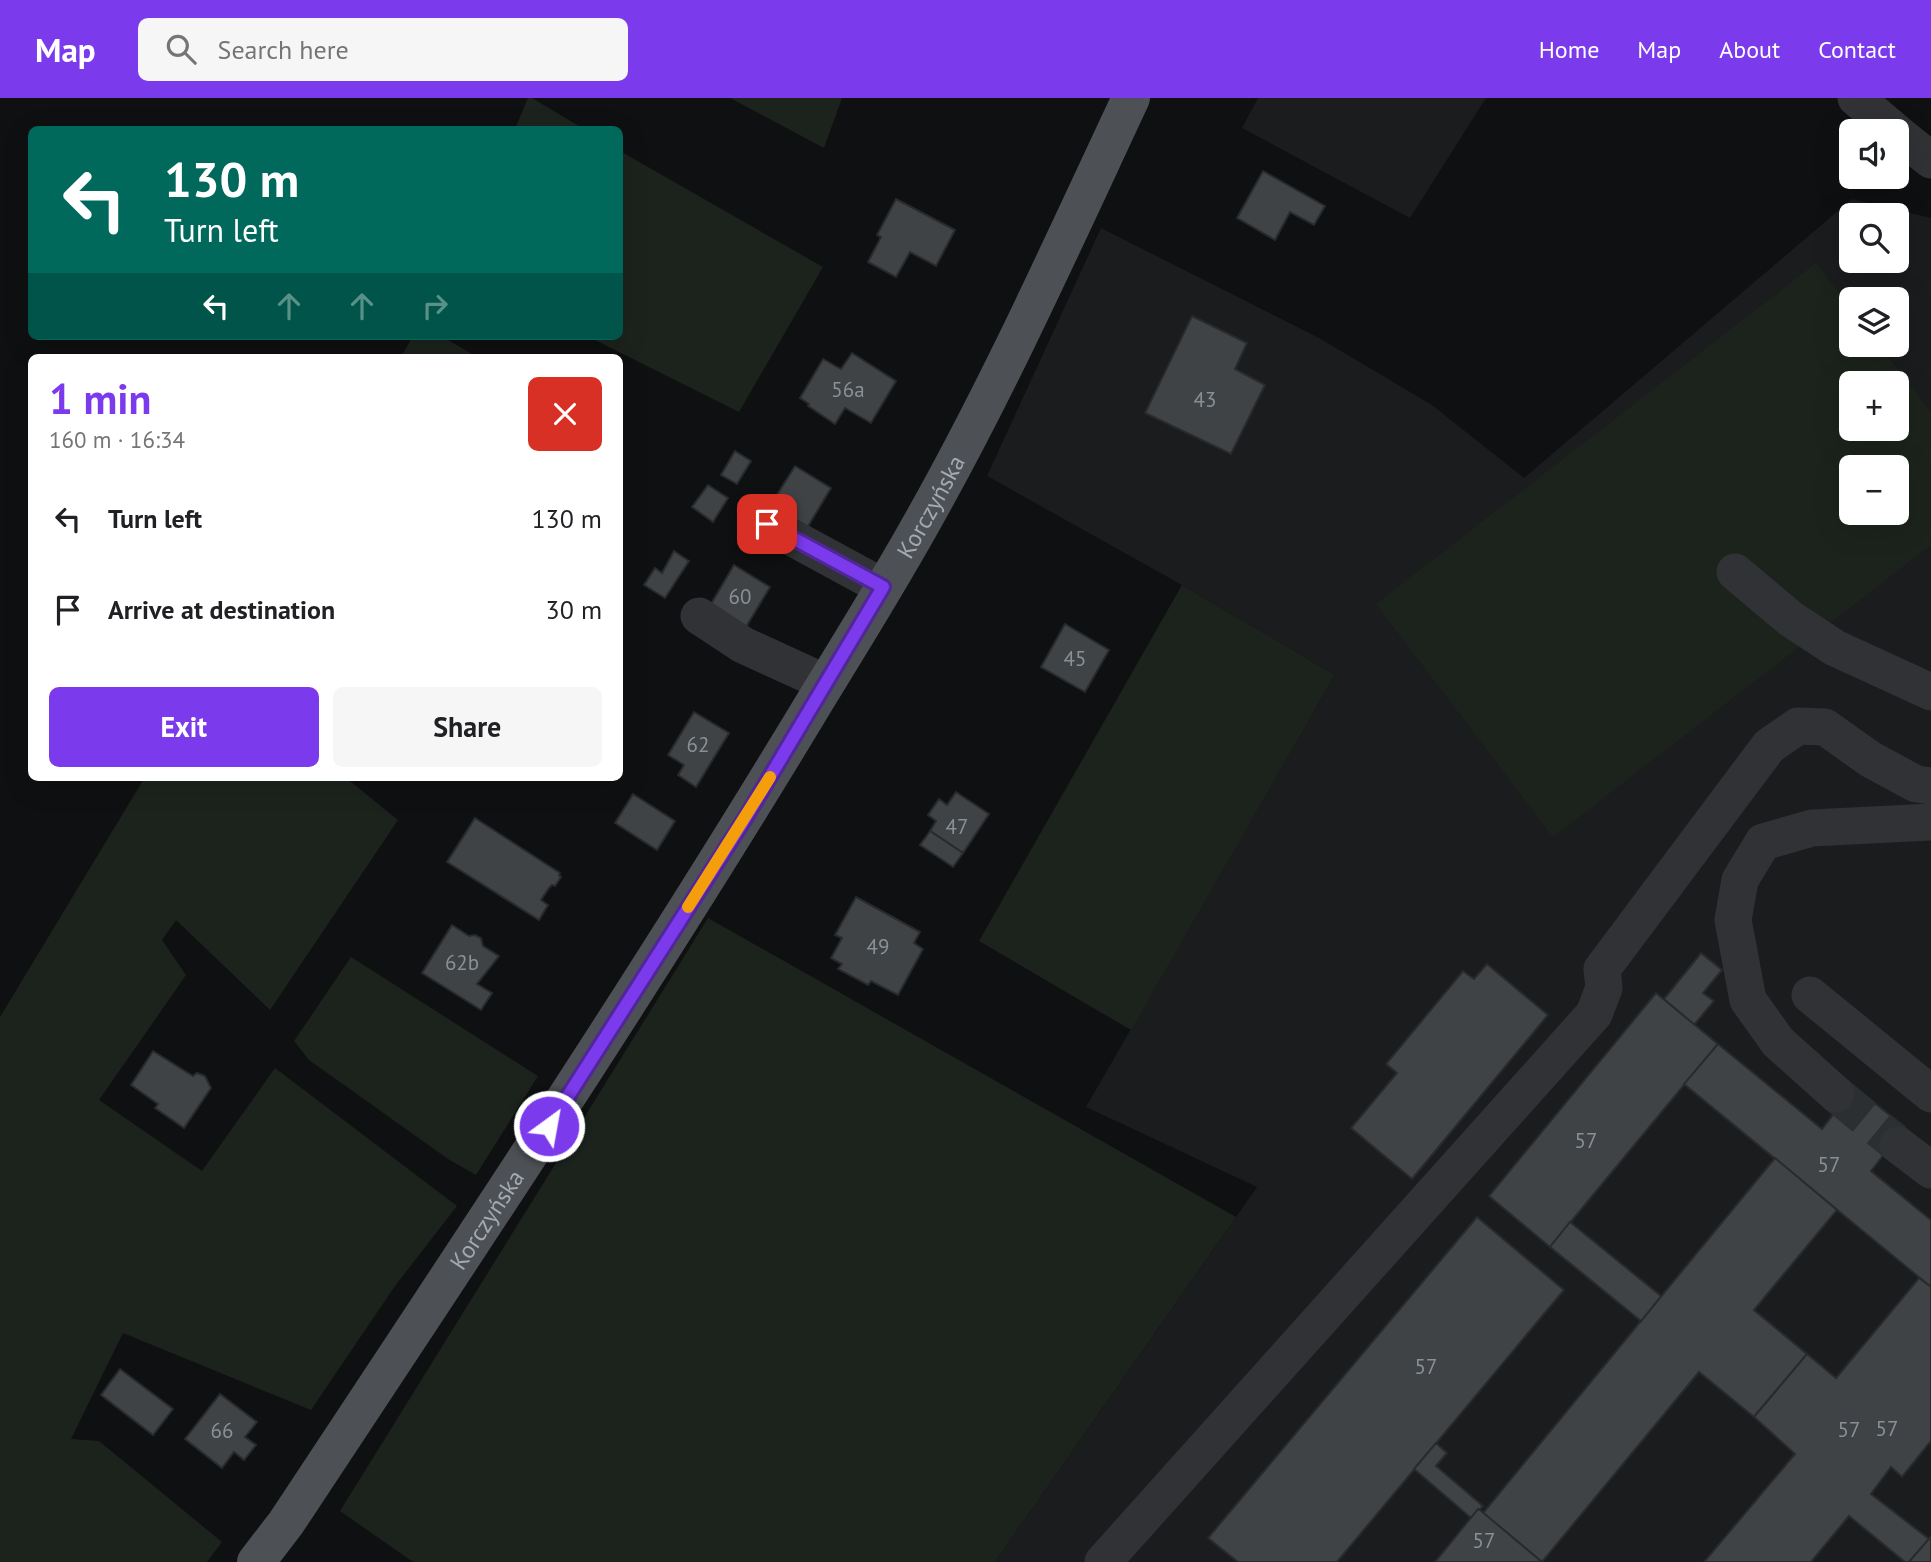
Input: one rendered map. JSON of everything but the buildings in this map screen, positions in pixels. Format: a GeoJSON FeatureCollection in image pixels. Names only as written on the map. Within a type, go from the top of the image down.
{"type":"FeatureCollection","features":[{"type":"Feature","properties":{"kind":"main road","name":"Korczyńska"},"geometry":{"type":"LineString","coordinates":[[256,1562],[286,1523],[549,1126],[746,817],[920,526],[999,378],[1131,98]]}},
{"type":"Feature","properties":{"kind":"lane"},"geometry":{"type":"LineString","coordinates":[[1856,98],[1881,119]]}},
{"type":"Feature","properties":{"kind":"lane"},"geometry":{"type":"LineString","coordinates":[[1909,142],[1931,160]]}},
{"type":"Feature","properties":{"kind":"lane"},"geometry":{"type":"LineString","coordinates":[[767,524],[883,587]]}},
{"type":"Feature","properties":{"kind":"lane"},"geometry":{"type":"LineString","coordinates":[[1735,572],[1791,619],[1835,648],[1931,692]]}},
{"type":"Feature","properties":{"kind":"lane"},"geometry":{"type":"LineString","coordinates":[[699,616],[743,645],[826,683]]}},
{"type":"Feature","properties":{"kind":"lane"},"geometry":{"type":"LineString","coordinates":[[1103,1562],[1594,1014],[1604,988],[1602,969],[1769,746],[1798,726],[1825,727],[1870,759],[1916,784],[1931,786]]}},
{"type":"Feature","properties":{"kind":"lane"},"geometry":{"type":"LineString","coordinates":[[1836,1094],[1778,1042],[1748,1000],[1733,920],[1740,880],[1763,842],[1812,828],[1931,822]]}},
{"type":"Feature","properties":{"kind":"lane"},"geometry":{"type":"LineString","coordinates":[[1810,995],[1931,1094]]}},
{"type":"Feature","properties":{"kind":"lane"},"geometry":{"type":"LineString","coordinates":[[1898,1145],[1931,1170]]}},
{"type":"Feature","properties":{"kind":"shaded area"},"geometry":{"type":"Polygon","coordinates":[[[528,98],[532,98],[579,126],[516,126],[528,98]]]}},
{"type":"Feature","properties":{"kind":"shaded area"},"geometry":{"type":"Polygon","coordinates":[[[730,98],[842,98],[824,148],[730,98]]]}},
{"type":"Feature","properties":{"kind":"shaded area"},"geometry":{"type":"Polygon","coordinates":[[[1258,98],[1486,98],[1410,218],[1242,128],[1258,98]]]}},
{"type":"Feature","properties":{"kind":"shaded area"},"geometry":{"type":"Polygon","coordinates":[[[623,153],[823,267],[739,412],[595,340],[623,340],[623,153]]]}},
{"type":"Feature","properties":{"kind":"shaded area"},"geometry":{"type":"Polygon","coordinates":[[[1852,199],[1869,203],[1847,203],[1852,199]]]}},
{"type":"Feature","properties":{"kind":"shaded area"},"geometry":{"type":"Polygon","coordinates":[[[1839,210],[1839,273],[1909,273],[1909,213],[1931,218],[1931,1562],[995,1562],[1257,1187],[1086,1107],[1335,675],[1182,585],[987,476],[1101,228],[1319,338],[1432,405],[1524,478],[1839,210]]]}},
{"type":"Feature","properties":{"kind":"shaded area"},"geometry":{"type":"Polygon","coordinates":[[[1816,263],[1839,293],[1839,357],[1888,357],[1899,371],[1839,371],[1839,441],[1909,441],[1909,384],[1931,412],[1931,545],[1553,837],[1376,604],[1816,263]]]}},
{"type":"Feature","properties":{"kind":"shaded area"},"geometry":{"type":"Polygon","coordinates":[[[411,340],[448,340],[472,354],[403,354],[411,340]]]}},
{"type":"Feature","properties":{"kind":"shaded area"},"geometry":{"type":"Polygon","coordinates":[[[1182,585],[1335,675],[1131,1030],[979,941],[1182,585]]]}},
{"type":"Feature","properties":{"kind":"shaded area"},"geometry":{"type":"Polygon","coordinates":[[[143,781],[350,781],[398,820],[270,1010],[176,920],[162,940],[186,975],[99,1100],[202,1171],[275,1068],[457,1206],[395,1286],[311,1410],[123,1333],[71,1439],[99,1441],[222,1542],[207,1562],[0,1562],[0,1017],[143,781]]]}},
{"type":"Feature","properties":{"kind":"shaded area"},"geometry":{"type":"Polygon","coordinates":[[[708,918],[1236,1217],[995,1562],[413,1562],[340,1511],[708,918]]]}},
{"type":"Feature","properties":{"kind":"shaded area"},"geometry":{"type":"Polygon","coordinates":[[[351,957],[538,1076],[476,1175],[448,1159],[309,1060],[294,1041],[351,957]]]}},
{"type":"Feature","properties":{"kind":"tunnel"},"geometry":{"type":"LineString","coordinates":[[1836,1094],[1898,1145]]}},
{"type":"Feature","properties":{"kind":"slow traffic"},"geometry":{"type":"LineString","coordinates":[[688,907],[770,777]]}},
{"type":"Feature","properties":{"kind":"route"},"geometry":{"type":"LineString","coordinates":[[549,1126],[746,817],[883,587],[767,524]]}}]}
